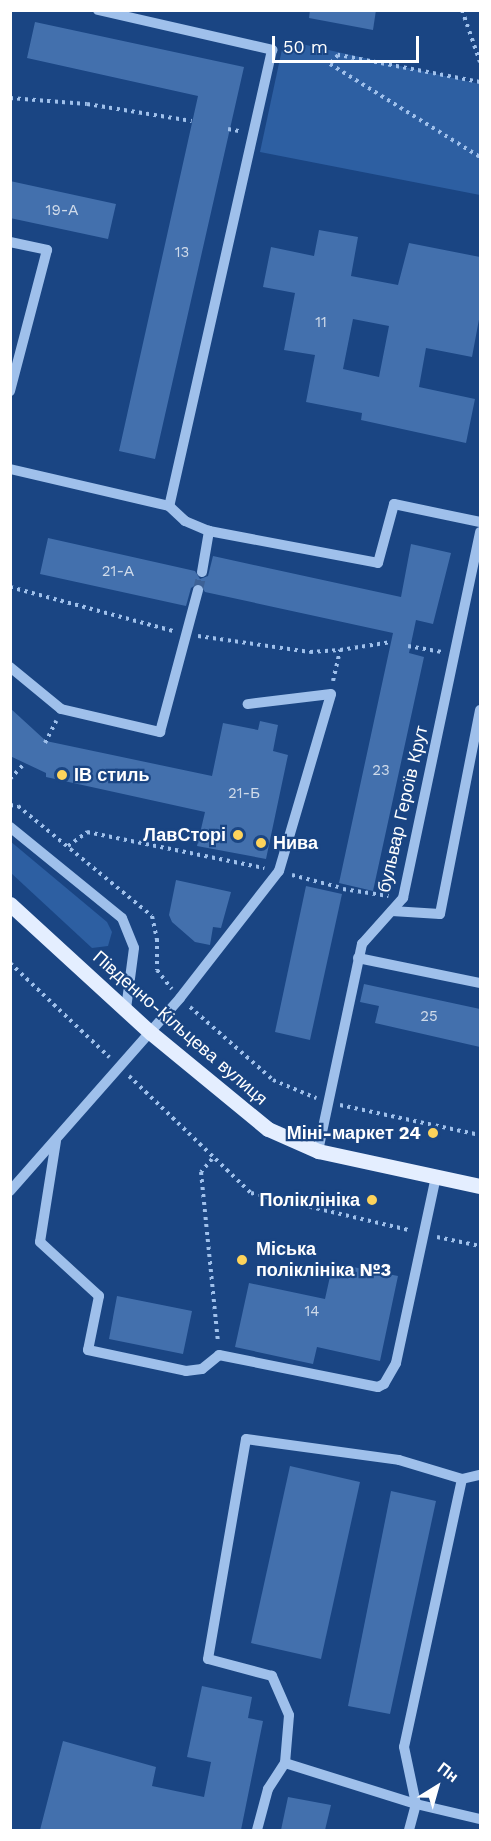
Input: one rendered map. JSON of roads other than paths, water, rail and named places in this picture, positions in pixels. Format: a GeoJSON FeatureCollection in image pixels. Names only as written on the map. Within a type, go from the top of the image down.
{"type":"FeatureCollection","features":[{"type":"Feature","properties":{"kind":"main road","name":"Південно-Кільцева вулиця"},"geometry":{"type":"LineString","coordinates":[[10,904],[151,1033],[268,1129],[318,1151],[480,1186]]}},
{"type":"Feature","properties":{"kind":"street"},"geometry":{"type":"LineString","coordinates":[[98,10],[272,50],[169,506]]}},
{"type":"Feature","properties":{"kind":"street"},"geometry":{"type":"LineString","coordinates":[[10,242],[47,250],[10,391]]}},
{"type":"Feature","properties":{"kind":"street"},"geometry":{"type":"LineString","coordinates":[[10,469],[169,506],[185,521],[209,531],[378,563],[394,504],[480,522]]}},
{"type":"Feature","properties":{"kind":"street"},"geometry":{"type":"LineString","coordinates":[[202,572],[209,531]]}},
{"type":"Feature","properties":{"kind":"street","name":"бульвар Героїв Крут"},"geometry":{"type":"LineString","coordinates":[[318,1151],[362,944],[403,898],[478,552],[480,532]]}},
{"type":"Feature","properties":{"kind":"street"},"geometry":{"type":"LineString","coordinates":[[10,667],[62,709],[160,732],[198,590]]}},
{"type":"Feature","properties":{"kind":"street"},"geometry":{"type":"LineString","coordinates":[[10,1191],[151,1033],[279,871],[331,694],[248,704]]}},
{"type":"Feature","properties":{"kind":"street"},"geometry":{"type":"LineString","coordinates":[[392,911],[440,914],[480,710]]}},
{"type":"Feature","properties":{"kind":"street"},"geometry":{"type":"LineString","coordinates":[[10,826],[122,918],[134,948],[126,1009]]}},
{"type":"Feature","properties":{"kind":"street"},"geometry":{"type":"LineString","coordinates":[[358,958],[480,983]]}},
{"type":"Feature","properties":{"kind":"street"},"geometry":{"type":"LineString","coordinates":[[56,1141],[40,1242],[99,1296],[88,1350],[186,1371],[202,1369],[219,1354],[378,1387],[384,1384],[396,1363],[436,1176]]}},
{"type":"Feature","properties":{"kind":"street"},"geometry":{"type":"LineString","coordinates":[[257,1830],[268,1789],[285,1763],[289,1715],[272,1676],[208,1659],[246,1439],[399,1460],[462,1479],[480,1475]]}},
{"type":"Feature","properties":{"kind":"street"},"geometry":{"type":"LineString","coordinates":[[409,1830],[416,1804],[404,1747],[462,1479]]}},
{"type":"Feature","properties":{"kind":"street"},"geometry":{"type":"LineString","coordinates":[[285,1763],[416,1804],[480,1819]]}},
{"type":"Feature","properties":{"kind":"tunnel"},"geometry":{"type":"LineString","coordinates":[[198,590],[202,572]]}},
{"type":"Feature","properties":{"kind":"place","name":"ІВ стиль"},"geometry":{"type":"Point","coordinates":[62,775]}},
{"type":"Feature","properties":{"kind":"place","name":"ЛавСторі"},"geometry":{"type":"Point","coordinates":[238,835]}},
{"type":"Feature","properties":{"kind":"place","name":"Нива"},"geometry":{"type":"Point","coordinates":[261,843]}},
{"type":"Feature","properties":{"kind":"place","name":"Міні-маркет 24"},"geometry":{"type":"Point","coordinates":[433,1133]}},
{"type":"Feature","properties":{"kind":"place","name":"Поліклініка"},"geometry":{"type":"Point","coordinates":[372,1200]}},
{"type":"Feature","properties":{"kind":"place","name":"Міська поліклініка №3"},"geometry":{"type":"Point","coordinates":[242,1260]}}]}
